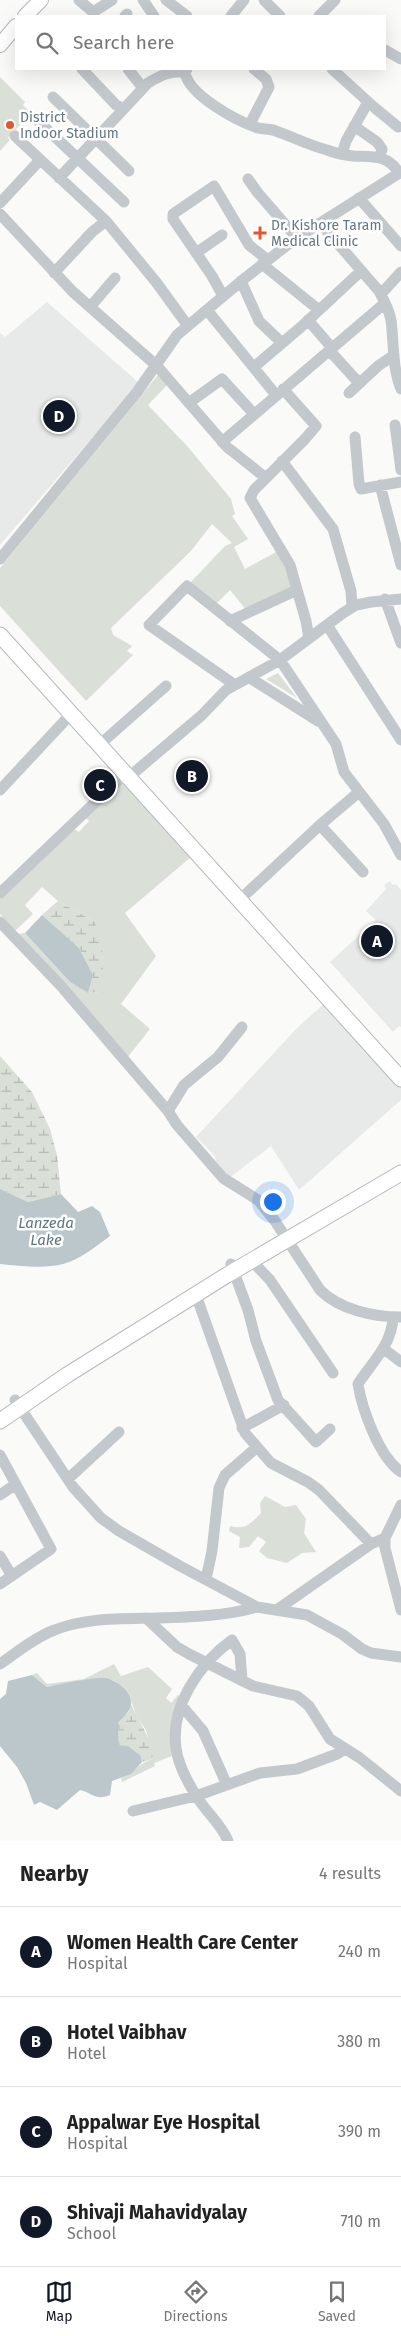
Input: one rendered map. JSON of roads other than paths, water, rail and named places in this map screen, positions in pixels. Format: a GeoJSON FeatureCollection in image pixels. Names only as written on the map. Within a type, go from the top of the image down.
{"type":"FeatureCollection","features":[{"type":"Feature","properties":{"kind":"highway"},"geometry":{"type":"LineString","coordinates":[[0,623],[106,740],[130,773],[401,1079]]}},
{"type":"Feature","properties":{"kind":"highway"},"geometry":{"type":"LineString","coordinates":[[0,635],[71,714],[247,893],[401,1065]]}},
{"type":"Feature","properties":{"kind":"highway"},"geometry":{"type":"LineString","coordinates":[[0,1421],[17,1404],[82,1355],[285,1236],[401,1162]]}},
{"type":"Feature","properties":{"kind":"highway"},"geometry":{"type":"LineString","coordinates":[[0,1410],[17,1404],[67,1375],[196,1295],[232,1268],[252,1261],[285,1236],[401,1173]]}},
{"type":"Feature","properties":{"kind":"main road"},"geometry":{"type":"LineString","coordinates":[[26,15],[41,0]]}},
{"type":"Feature","properties":{"kind":"main road"},"geometry":{"type":"LineString","coordinates":[[0,45],[15,27]]}},
{"type":"Feature","properties":{"kind":"street"},"geometry":{"type":"LineString","coordinates":[[79,0],[94,12],[112,0]]}},
{"type":"Feature","properties":{"kind":"street"},"geometry":{"type":"LineString","coordinates":[[143,0],[153,15]]}},
{"type":"Feature","properties":{"kind":"street"},"geometry":{"type":"LineString","coordinates":[[166,0],[186,15]]}},
{"type":"Feature","properties":{"kind":"street"},"geometry":{"type":"LineString","coordinates":[[232,15],[244,0]]}},
{"type":"Feature","properties":{"kind":"street"},"geometry":{"type":"LineString","coordinates":[[264,0],[279,15]]}},
{"type":"Feature","properties":{"kind":"street"},"geometry":{"type":"LineString","coordinates":[[320,15],[330,2],[336,15]]}},
{"type":"Feature","properties":{"kind":"street"},"geometry":{"type":"LineString","coordinates":[[386,51],[401,59]]}},
{"type":"Feature","properties":{"kind":"street"},"geometry":{"type":"LineString","coordinates":[[83,70],[116,105],[123,108]]}},
{"type":"Feature","properties":{"kind":"street"},"geometry":{"type":"LineString","coordinates":[[129,70],[143,88]]}},
{"type":"Feature","properties":{"kind":"street"},"geometry":{"type":"LineString","coordinates":[[0,559],[157,366],[177,335],[241,281],[297,238],[400,173],[395,165],[380,156],[342,154],[250,124],[217,108],[186,79],[186,70],[161,75],[143,88],[59,178]]}},
{"type":"Feature","properties":{"kind":"street"},"geometry":{"type":"LineString","coordinates":[[333,70],[398,127]]}},
{"type":"Feature","properties":{"kind":"street"},"geometry":{"type":"LineString","coordinates":[[250,124],[269,87],[269,83],[261,71]]}},
{"type":"Feature","properties":{"kind":"street"},"geometry":{"type":"LineString","coordinates":[[53,97],[129,171]]}},
{"type":"Feature","properties":{"kind":"street"},"geometry":{"type":"LineString","coordinates":[[342,154],[354,126],[368,102]]}},
{"type":"Feature","properties":{"kind":"street"},"geometry":{"type":"LineString","coordinates":[[35,118],[124,202]]}},
{"type":"Feature","properties":{"kind":"street"},"geometry":{"type":"LineString","coordinates":[[354,126],[377,142],[382,149],[380,156]]}},
{"type":"Feature","properties":{"kind":"street"},"geometry":{"type":"LineString","coordinates":[[15,136],[106,221],[156,282],[188,326]]}},
{"type":"Feature","properties":{"kind":"street"},"geometry":{"type":"LineString","coordinates":[[0,204],[40,160]]}},
{"type":"Feature","properties":{"kind":"street"},"geometry":{"type":"LineString","coordinates":[[248,179],[258,194],[297,238]]}},
{"type":"Feature","properties":{"kind":"street"},"geometry":{"type":"LineString","coordinates":[[223,296],[173,219],[173,214],[214,186],[249,245],[265,262],[319,310]]}},
{"type":"Feature","properties":{"kind":"street"},"geometry":{"type":"LineString","coordinates":[[359,198],[401,246]]}},
{"type":"Feature","properties":{"kind":"street"},"geometry":{"type":"LineString","coordinates":[[0,214],[54,273],[157,366],[190,402],[222,442],[266,478]]}},
{"type":"Feature","properties":{"kind":"street"},"geometry":{"type":"LineString","coordinates":[[54,273],[92,232],[106,221]]}},
{"type":"Feature","properties":{"kind":"street"},"geometry":{"type":"LineString","coordinates":[[320,223],[383,299],[391,319],[397,380],[401,389]]}},
{"type":"Feature","properties":{"kind":"street"},"geometry":{"type":"LineString","coordinates":[[196,253],[222,235]]}},
{"type":"Feature","properties":{"kind":"street"},"geometry":{"type":"LineString","coordinates":[[254,367],[361,271]]}},
{"type":"Feature","properties":{"kind":"street"},"geometry":{"type":"LineString","coordinates":[[222,442],[330,349],[383,299],[401,272]]}},
{"type":"Feature","properties":{"kind":"street"},"geometry":{"type":"LineString","coordinates":[[90,307],[115,278]]}},
{"type":"Feature","properties":{"kind":"street"},"geometry":{"type":"LineString","coordinates":[[241,281],[259,321],[282,343]]}},
{"type":"Feature","properties":{"kind":"street"},"geometry":{"type":"LineString","coordinates":[[206,310],[254,367],[316,426],[254,490],[250,498],[290,566],[309,638]]}},
{"type":"Feature","properties":{"kind":"street"},"geometry":{"type":"LineString","coordinates":[[308,320],[359,383]]}},
{"type":"Feature","properties":{"kind":"street"},"geometry":{"type":"LineString","coordinates":[[349,393],[378,366],[394,355]]}},
{"type":"Feature","properties":{"kind":"street"},"geometry":{"type":"LineString","coordinates":[[190,402],[222,380],[254,414]]}},
{"type":"Feature","properties":{"kind":"street"},"geometry":{"type":"LineString","coordinates":[[394,426],[401,470]]}},
{"type":"Feature","properties":{"kind":"street"},"geometry":{"type":"LineString","coordinates":[[355,437],[361,489],[380,484],[401,482]]}},
{"type":"Feature","properties":{"kind":"street"},"geometry":{"type":"LineString","coordinates":[[282,461],[333,529],[351,591],[352,607]]}},
{"type":"Feature","properties":{"kind":"street"},"geometry":{"type":"LineString","coordinates":[[380,484],[401,565]]}},
{"type":"Feature","properties":{"kind":"street"},"geometry":{"type":"LineString","coordinates":[[235,685],[150,626],[187,586],[280,660],[336,744],[344,772],[384,824],[401,855]]}},
{"type":"Feature","properties":{"kind":"street"},"geometry":{"type":"LineString","coordinates":[[230,621],[297,590]]}},
{"type":"Feature","properties":{"kind":"street"},"geometry":{"type":"LineString","coordinates":[[0,893],[130,773],[202,715],[226,690],[280,660],[352,607],[385,600],[401,599]]}},
{"type":"Feature","properties":{"kind":"street"},"geometry":{"type":"LineString","coordinates":[[385,600],[401,643]]}},
{"type":"Feature","properties":{"kind":"street"},"geometry":{"type":"LineString","coordinates":[[327,625],[401,740]]}},
{"type":"Feature","properties":{"kind":"street"},"geometry":{"type":"LineString","coordinates":[[250,678],[322,723]]}},
{"type":"Feature","properties":{"kind":"street"},"geometry":{"type":"LineString","coordinates":[[106,740],[166,686]]}},
{"type":"Feature","properties":{"kind":"street"},"geometry":{"type":"LineString","coordinates":[[0,790],[71,714]]}},
{"type":"Feature","properties":{"kind":"street"},"geometry":{"type":"LineString","coordinates":[[247,893],[320,825],[359,792]]}},
{"type":"Feature","properties":{"kind":"street"},"geometry":{"type":"LineString","coordinates":[[320,825],[362,872]]}},
{"type":"Feature","properties":{"kind":"street"},"geometry":{"type":"LineString","coordinates":[[0,922],[61,986],[168,1111],[177,1125],[224,1178],[258,1200],[285,1236],[320,1290],[328,1298],[372,1315],[397,1317],[384,1349],[358,1384],[360,1397],[381,1447],[390,1462],[401,1472]]}},
{"type":"Feature","properties":{"kind":"street"},"geometry":{"type":"LineString","coordinates":[[168,1111],[184,1085],[218,1057],[242,1027]]}},
{"type":"Feature","properties":{"kind":"street"},"geometry":{"type":"LineString","coordinates":[[252,1261],[270,1280],[333,1373]]}},
{"type":"Feature","properties":{"kind":"street"},"geometry":{"type":"LineString","coordinates":[[232,1268],[278,1400],[316,1442],[330,1428]]}},
{"type":"Feature","properties":{"kind":"street"},"geometry":{"type":"LineString","coordinates":[[196,1295],[242,1428],[256,1448],[271,1463],[308,1482],[319,1490],[371,1544]]}},
{"type":"Feature","properties":{"kind":"street"},"geometry":{"type":"LineString","coordinates":[[384,1349],[401,1362]]}},
{"type":"Feature","properties":{"kind":"street"},"geometry":{"type":"LineString","coordinates":[[17,1404],[87,1504],[101,1518],[119,1530],[257,1607],[307,1615],[319,1620],[371,1652],[401,1657]]}},
{"type":"Feature","properties":{"kind":"street"},"geometry":{"type":"LineString","coordinates":[[242,1428],[284,1405]]}},
{"type":"Feature","properties":{"kind":"street"},"geometry":{"type":"LineString","coordinates":[[68,1479],[120,1432]]}},
{"type":"Feature","properties":{"kind":"street"},"geometry":{"type":"LineString","coordinates":[[206,1579],[212,1551],[219,1488],[225,1476],[256,1448]]}},
{"type":"Feature","properties":{"kind":"street"},"geometry":{"type":"LineString","coordinates":[[0,1455],[51,1549],[0,1584]]}},
{"type":"Feature","properties":{"kind":"street"},"geometry":{"type":"LineString","coordinates":[[0,1495],[16,1484]]}},
{"type":"Feature","properties":{"kind":"street"},"geometry":{"type":"LineString","coordinates":[[401,1505],[385,1538],[385,1548],[401,1610]]}},
{"type":"Feature","properties":{"kind":"street"},"geometry":{"type":"LineString","coordinates":[[278,1609],[371,1544],[385,1538]]}},
{"type":"Feature","properties":{"kind":"street"},"geometry":{"type":"LineString","coordinates":[[0,1556],[12,1576]]}},
{"type":"Feature","properties":{"kind":"street"},"geometry":{"type":"LineString","coordinates":[[0,1664],[50,1632],[91,1621],[204,1616],[257,1607]]}},
{"type":"Feature","properties":{"kind":"street"},"geometry":{"type":"LineString","coordinates":[[146,1618],[177,1647],[253,1686],[297,1696],[310,1706],[330,1739],[360,1758],[401,1791]]}},
{"type":"Feature","properties":{"kind":"street"},"geometry":{"type":"LineString","coordinates":[[231,1841],[196,1796],[178,1759],[175,1746],[176,1727],[182,1706],[193,1683],[207,1662],[232,1640],[240,1654],[242,1680]]}},
{"type":"Feature","properties":{"kind":"street"},"geometry":{"type":"LineString","coordinates":[[182,1706],[203,1731],[227,1785]]}},
{"type":"Feature","properties":{"kind":"street"},"geometry":{"type":"LineString","coordinates":[[133,1810],[196,1796],[260,1773],[296,1769],[337,1754],[345,1749]]}},
{"type":"Feature","properties":{"kind":"water"},"geometry":{"type":"Polygon","coordinates":[[[42,915],[79,948],[93,975],[88,993],[70,982],[25,933],[42,915]]]}},
{"type":"Feature","properties":{"kind":"water","name":"Lanzeda Lake"},"geometry":{"type":"Polygon","coordinates":[[[0,1189],[28,1202],[61,1194],[78,1212],[92,1206],[100,1212],[110,1236],[82,1256],[56,1266],[40,1267],[0,1264],[0,1189]]]}},
{"type":"Feature","properties":{"kind":"water"},"geometry":{"type":"Polygon","coordinates":[[[32,1675],[47,1687],[105,1678],[114,1681],[129,1695],[131,1707],[118,1723],[119,1745],[128,1746],[140,1755],[142,1762],[131,1774],[112,1781],[110,1795],[97,1797],[80,1790],[57,1810],[40,1802],[34,1805],[26,1783],[17,1767],[0,1746],[0,1699],[6,1694],[8,1681],[32,1675]]]}},
{"type":"Feature","properties":{"kind":"place","name":"District Indoor Stadium"},"geometry":{"type":"Point","coordinates":[10,125]}},
{"type":"Feature","properties":{"kind":"place","name":"Dr. Kishore Taram Medical Clinic"},"geometry":{"type":"Point","coordinates":[260,233]}},
{"type":"Feature","properties":{"kind":"place","name":"Shivaji Mahavidyalay"},"geometry":{"type":"Point","coordinates":[59,416]}},
{"type":"Feature","properties":{"kind":"place","name":"Hotel Vaibhav"},"geometry":{"type":"Point","coordinates":[192,776]}},
{"type":"Feature","properties":{"kind":"place","name":"Appalwar Eye Hospital"},"geometry":{"type":"Point","coordinates":[100,785]}},
{"type":"Feature","properties":{"kind":"place","name":"Women Health Care Center"},"geometry":{"type":"Point","coordinates":[377,941]}}]}
